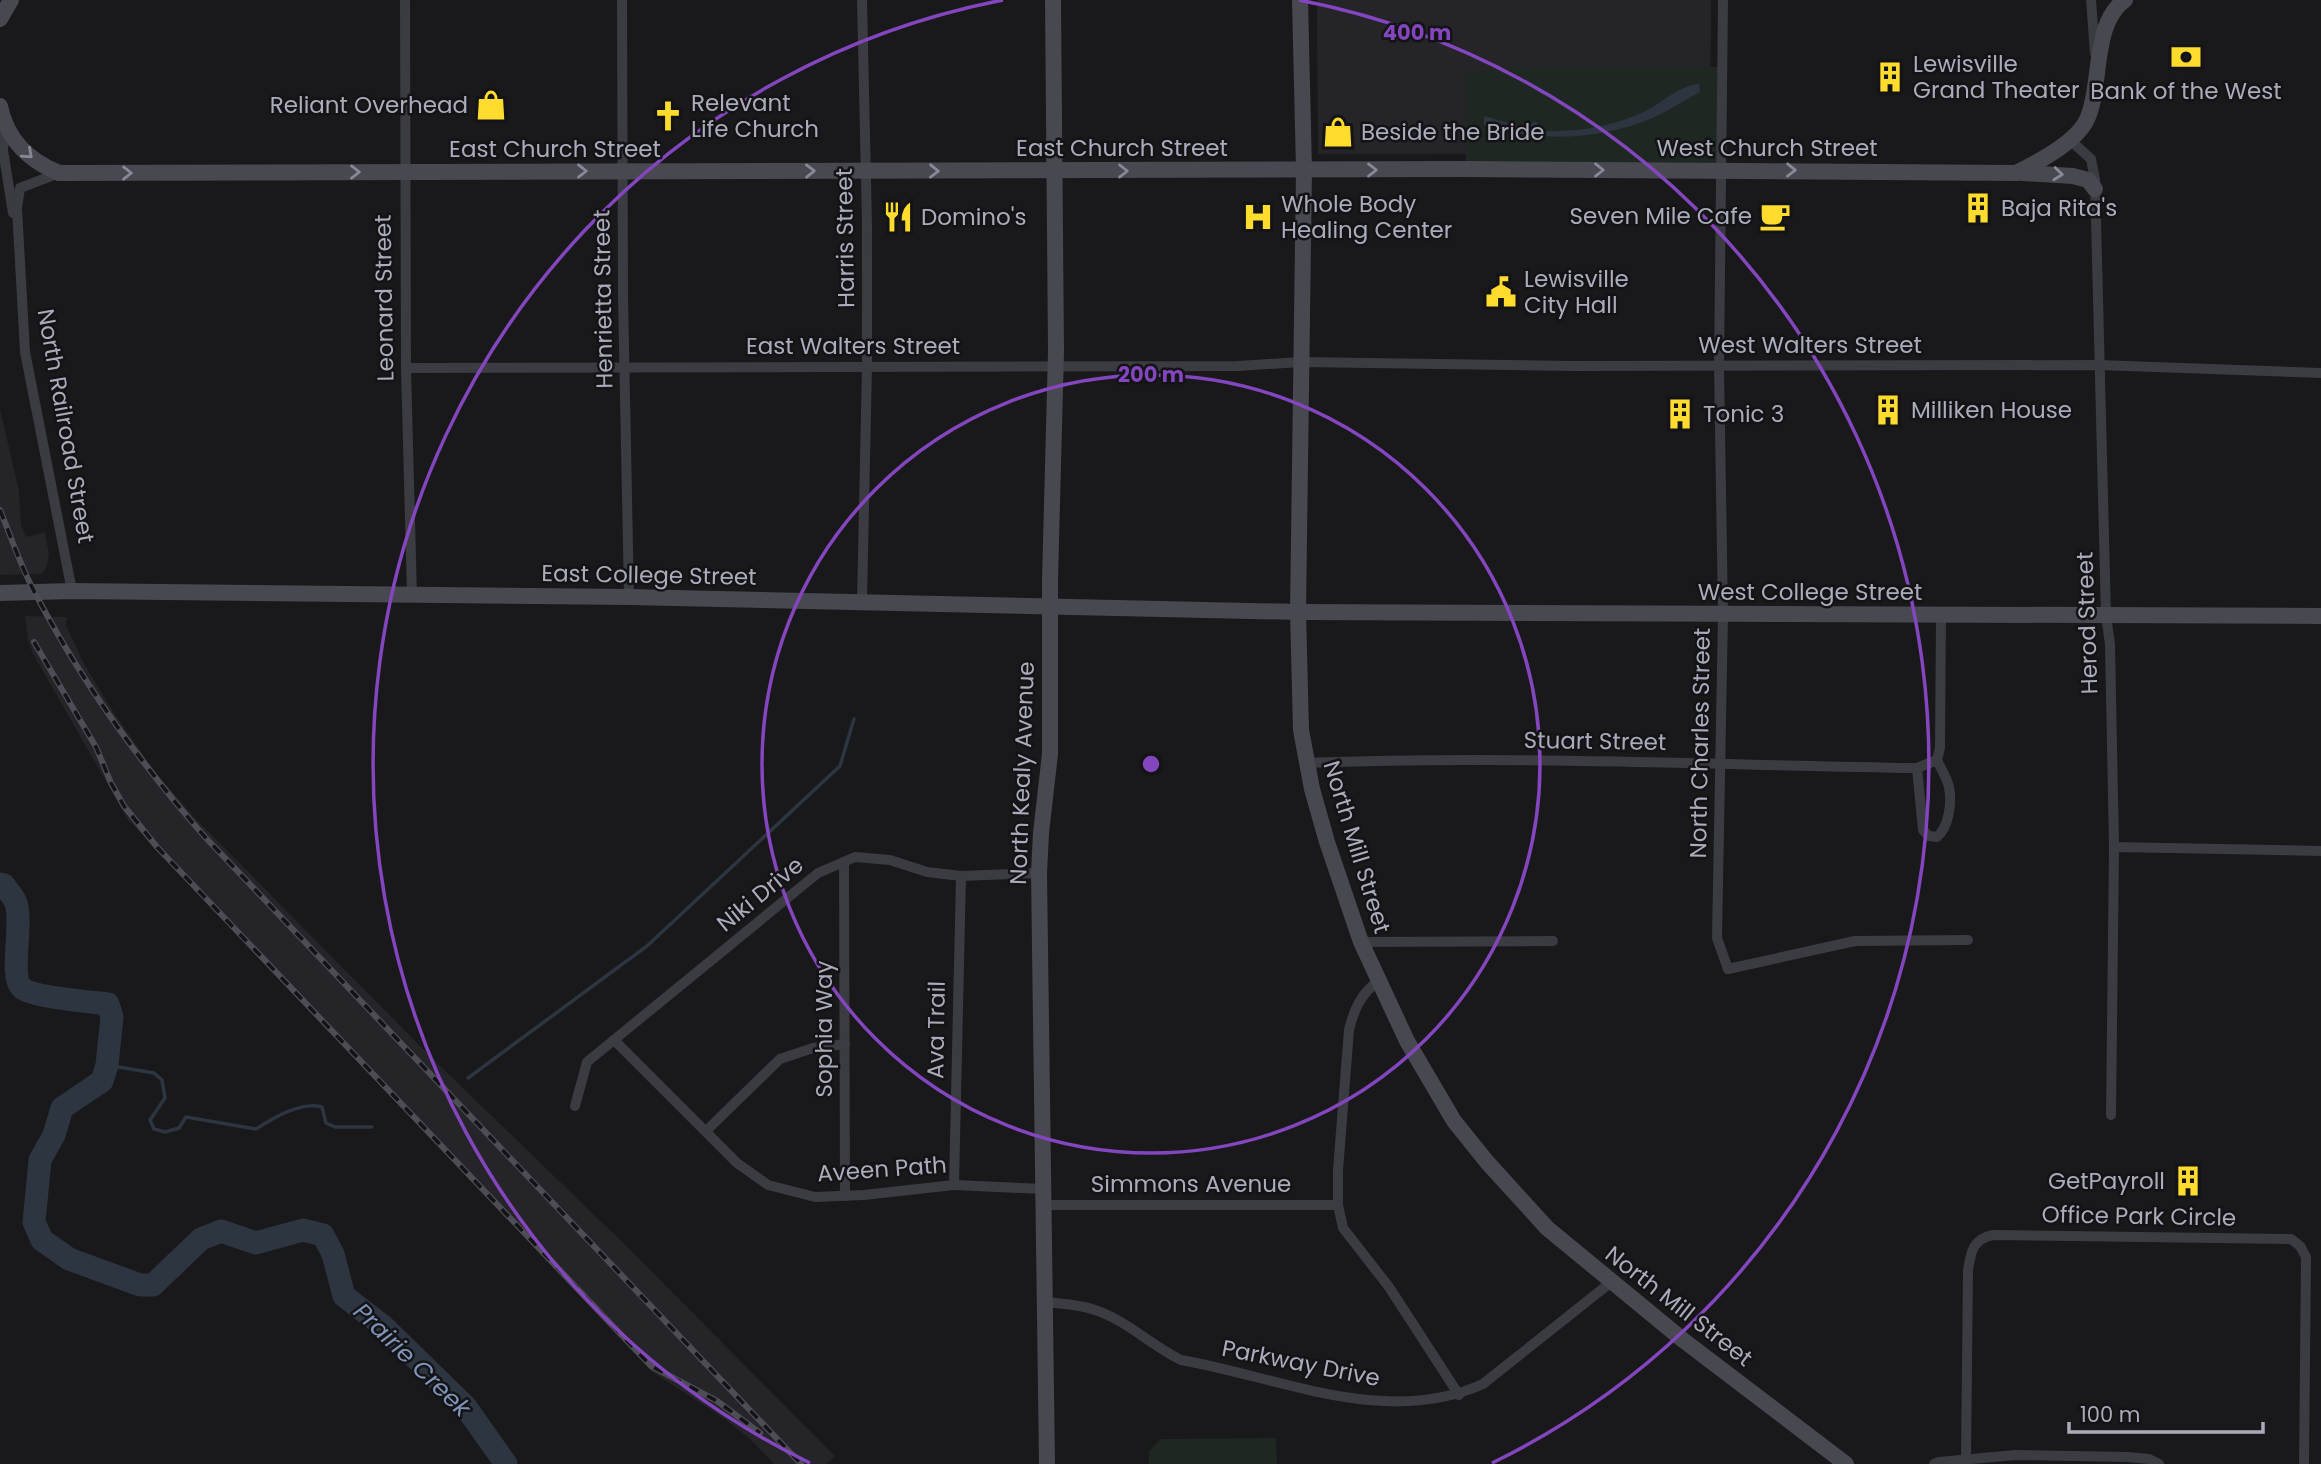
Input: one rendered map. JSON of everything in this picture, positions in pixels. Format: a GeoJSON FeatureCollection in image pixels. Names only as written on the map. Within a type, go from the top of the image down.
{"type":"FeatureCollection","features":[{"type":"Feature","properties":{"kind":"main road"},"geometry":{"type":"LineString","coordinates":[[0,19],[11,0]]}},
{"type":"Feature","properties":{"kind":"main road","name":"North Kealy Avenue"},"geometry":{"type":"LineString","coordinates":[[1047,1464],[1039,873],[1050,754],[1054,366],[1053,0]]}},
{"type":"Feature","properties":{"kind":"main road","name":"North Mill Street"},"geometry":{"type":"LineString","coordinates":[[1300,0],[1304,170],[1298,612],[1301,730],[1327,842],[1361,942],[1407,1041],[1454,1121],[1546,1228],[1610,1283],[1846,1464]]}},
{"type":"Feature","properties":{"kind":"main road","name":"West Church Street"},"geometry":{"type":"LineString","coordinates":[[1304,170],[2016,173],[2043,159],[2070,140],[2088,119],[2103,35],[2123,1]]}},
{"type":"Feature","properties":{"kind":"main road","name":"North Railroad Street"},"geometry":{"type":"LineString","coordinates":[[0,106],[5,127],[19,146],[40,165],[59,173]]}},
{"type":"Feature","properties":{"kind":"main road","name":"East Church Street"},"geometry":{"type":"LineString","coordinates":[[59,173],[1304,170]]}},
{"type":"Feature","properties":{"kind":"main road"},"geometry":{"type":"LineString","coordinates":[[2016,173],[2073,176],[2088,180],[2095,189]]}},
{"type":"Feature","properties":{"kind":"main road","name":"East College Street"},"geometry":{"type":"LineString","coordinates":[[0,593],[72,591],[629,597],[1298,612]]}},
{"type":"Feature","properties":{"kind":"main road","name":"West College Street"},"geometry":{"type":"LineString","coordinates":[[1298,612],[2321,616]]}},
{"type":"Feature","properties":{"kind":"street","name":"Leonard Street"},"geometry":{"type":"LineString","coordinates":[[405,0],[406,368],[412,596]]}},
{"type":"Feature","properties":{"kind":"street","name":"Henrietta Street"},"geometry":{"type":"LineString","coordinates":[[622,0],[629,597]]}},
{"type":"Feature","properties":{"kind":"street","name":"Harris Street"},"geometry":{"type":"LineString","coordinates":[[862,0],[867,366],[862,601]]}},
{"type":"Feature","properties":{"kind":"street","name":"North Charles Street"},"geometry":{"type":"LineString","coordinates":[[1723,0],[1719,366],[1723,614],[1717,938],[1728,970],[1855,941],[1968,940]]}},
{"type":"Feature","properties":{"kind":"street"},"geometry":{"type":"LineString","coordinates":[[2091,0],[2096,76]]}},
{"type":"Feature","properties":{"kind":"street","name":"North Railroad Street"},"geometry":{"type":"LineString","coordinates":[[5,127],[3,150],[17,226]]}},
{"type":"Feature","properties":{"kind":"street","name":"Herod Street"},"geometry":{"type":"LineString","coordinates":[[2070,140],[2091,159],[2095,189],[2114,847],[2111,1115]]}},
{"type":"Feature","properties":{"kind":"street","name":"North Railroad Street"},"geometry":{"type":"LineString","coordinates":[[59,173],[20,188],[16,208],[25,352],[72,591]]}},
{"type":"Feature","properties":{"kind":"street","name":"East Walters Street"},"geometry":{"type":"LineString","coordinates":[[406,368],[1238,366],[1300,362]]}},
{"type":"Feature","properties":{"kind":"street","name":"West Walters Street"},"geometry":{"type":"LineString","coordinates":[[1300,362],[1719,366],[2099,365],[2321,373]]}},
{"type":"Feature","properties":{"kind":"street"},"geometry":{"type":"LineString","coordinates":[[1917,768],[1923,830],[1929,836],[1937,837],[1944,831],[1947,822],[1950,795],[1949,786],[1937,760],[1940,734],[1941,616]]}},
{"type":"Feature","properties":{"kind":"street","name":"Stuart Street"},"geometry":{"type":"LineString","coordinates":[[1307,763],[1550,761],[1917,768],[1937,760]]}},
{"type":"Feature","properties":{"kind":"street"},"geometry":{"type":"LineString","coordinates":[[2114,847],[2321,851]]}},
{"type":"Feature","properties":{"kind":"street","name":"Niki Drive"},"geometry":{"type":"LineString","coordinates":[[575,1105],[587,1062],[818,873],[855,857],[890,860],[927,872],[961,876],[1039,873]]}},
{"type":"Feature","properties":{"kind":"street","name":"Sophia Way"},"geometry":{"type":"LineString","coordinates":[[844,862],[845,1196]]}},
{"type":"Feature","properties":{"kind":"street","name":"Ava Trail"},"geometry":{"type":"LineString","coordinates":[[954,1185],[961,876]]}},
{"type":"Feature","properties":{"kind":"street"},"geometry":{"type":"LineString","coordinates":[[1361,942],[1553,941]]}},
{"type":"Feature","properties":{"kind":"street"},"geometry":{"type":"LineString","coordinates":[[1378,981],[1365,991],[1354,1011],[1349,1030],[1338,1158],[1338,1205],[1343,1228],[1388,1287],[1459,1395]]}},
{"type":"Feature","properties":{"kind":"street","name":"Aveen Path"},"geometry":{"type":"LineString","coordinates":[[614,1040],[737,1163],[768,1185],[815,1197],[954,1185],[1043,1197]]}},
{"type":"Feature","properties":{"kind":"street"},"geometry":{"type":"LineString","coordinates":[[706,1131],[780,1059],[813,1048],[845,1044]]}},
{"type":"Feature","properties":{"kind":"street","name":"Simmons Avenue"},"geometry":{"type":"LineString","coordinates":[[1043,1197],[1338,1205]]}},
{"type":"Feature","properties":{"kind":"street","name":"Office Park Circle"},"geometry":{"type":"LineString","coordinates":[[1966,1460],[1968,1270],[1972,1248],[1982,1237],[1993,1235],[2291,1240],[2300,1246],[2306,1257],[2304,1464]]}},
{"type":"Feature","properties":{"kind":"street","name":"Parkway Drive"},"geometry":{"type":"LineString","coordinates":[[1045,1302],[1098,1310],[1163,1352],[1181,1360],[1339,1397],[1425,1401],[1459,1395],[1483,1384],[1610,1283]]}},
{"type":"Feature","properties":{"kind":"street"},"geometry":{"type":"LineString","coordinates":[[1934,1464],[2015,1455],[2128,1457],[2160,1464]]}},
{"type":"Feature","properties":{"kind":"shaded area"},"geometry":{"type":"Polygon","coordinates":[[[1317,0],[1711,0],[1710,153],[1318,154],[1317,0]]]}},
{"type":"Feature","properties":{"kind":"shaded area"},"geometry":{"type":"Polygon","coordinates":[[[1518,67],[1722,67],[1723,170],[1466,169],[1465,75],[1518,67]]]}},
{"type":"Feature","properties":{"kind":"shaded area"},"geometry":{"type":"Polygon","coordinates":[[[1699,84],[1700,92],[1665,112],[1612,131],[1590,135],[1547,136],[1526,135],[1484,125],[1484,116],[1518,126],[1536,122],[1544,131],[1596,127],[1622,121],[1646,111],[1678,91],[1699,84]]]}},
{"type":"Feature","properties":{"kind":"shaded area"},"geometry":{"type":"Polygon","coordinates":[[[0,409],[19,491],[21,525],[26,537],[45,532],[49,554],[47,567],[41,574],[0,575],[0,409]]]}},
{"type":"Feature","properties":{"kind":"shaded area"},"geometry":{"type":"Polygon","coordinates":[[[25,616],[67,617],[66,625],[84,664],[114,713],[156,773],[196,819],[433,1059],[622,1242],[835,1456],[826,1464],[774,1464],[750,1439],[725,1419],[651,1371],[128,820],[33,654],[25,616]]]}},
{"type":"Feature","properties":{"kind":"shaded area"},"geometry":{"type":"Polygon","coordinates":[[[1276,1438],[1277,1464],[1149,1464],[1149,1451],[1161,1439],[1276,1438]]]}},
{"type":"Feature","properties":{"kind":"waterway"},"geometry":{"type":"LineString","coordinates":[[468,1078],[647,946],[840,766],[854,719]]}},
{"type":"Feature","properties":{"kind":"waterway","name":"Prairie Creek"},"geometry":{"type":"LineString","coordinates":[[0,884],[4,885],[16,903],[16,962],[18,982],[22,988],[49,996],[108,1004],[112,1017],[107,1065],[102,1081],[62,1108],[54,1135],[40,1160],[34,1222],[42,1240],[69,1259],[140,1285],[153,1285],[201,1239],[221,1231],[256,1243],[303,1230],[323,1235],[333,1254],[344,1296],[383,1326],[465,1406],[506,1464]]}},
{"type":"Feature","properties":{"kind":"waterway"},"geometry":{"type":"LineString","coordinates":[[107,1065],[154,1073],[162,1080],[165,1098],[150,1120],[154,1129],[165,1132],[179,1128],[186,1117],[256,1129],[305,1106],[322,1107],[326,1123],[335,1127],[372,1127]]}},
{"type":"Feature","properties":{"kind":"railway"},"geometry":{"type":"LineString","coordinates":[[0,510],[30,583],[72,658],[113,720],[181,809],[801,1464]]}},
{"type":"Feature","properties":{"kind":"railway"},"geometry":{"type":"LineString","coordinates":[[34,642],[96,747],[124,806],[157,847],[651,1366],[717,1401],[760,1433]]}},
{"type":"Feature","properties":{"kind":"place","name":"Bank of the West"},"geometry":{"type":"Point","coordinates":[2186,57]}},
{"type":"Feature","properties":{"kind":"place","name":"Lewisville Grand Theater"},"geometry":{"type":"Point","coordinates":[1890,77]}},
{"type":"Feature","properties":{"kind":"place","name":"Reliant Overhead"},"geometry":{"type":"Point","coordinates":[491,105]}},
{"type":"Feature","properties":{"kind":"place","name":"Relevant Life Church"},"geometry":{"type":"Point","coordinates":[668,116]}},
{"type":"Feature","properties":{"kind":"place","name":"Beside the Bride"},"geometry":{"type":"Point","coordinates":[1338,132]}},
{"type":"Feature","properties":{"kind":"place","name":"Baja Rita's"},"geometry":{"type":"Point","coordinates":[1978,208]}},
{"type":"Feature","properties":{"kind":"place","name":"Seven Mile Cafe"},"geometry":{"type":"Point","coordinates":[1775,216]}},
{"type":"Feature","properties":{"kind":"place","name":"Domino's"},"geometry":{"type":"Point","coordinates":[898,217]}},
{"type":"Feature","properties":{"kind":"place","name":"Whole Body Healing Center"},"geometry":{"type":"Point","coordinates":[1258,217]}},
{"type":"Feature","properties":{"kind":"place","name":"Lewisville City Hall"},"geometry":{"type":"Point","coordinates":[1501,292]}},
{"type":"Feature","properties":{"kind":"place","name":"Milliken House"},"geometry":{"type":"Point","coordinates":[1888,410]}},
{"type":"Feature","properties":{"kind":"place","name":"Tonic 3"},"geometry":{"type":"Point","coordinates":[1680,414]}},
{"type":"Feature","properties":{"kind":"place","name":"GetPayroll"},"geometry":{"type":"Point","coordinates":[2188,1181]}}]}
